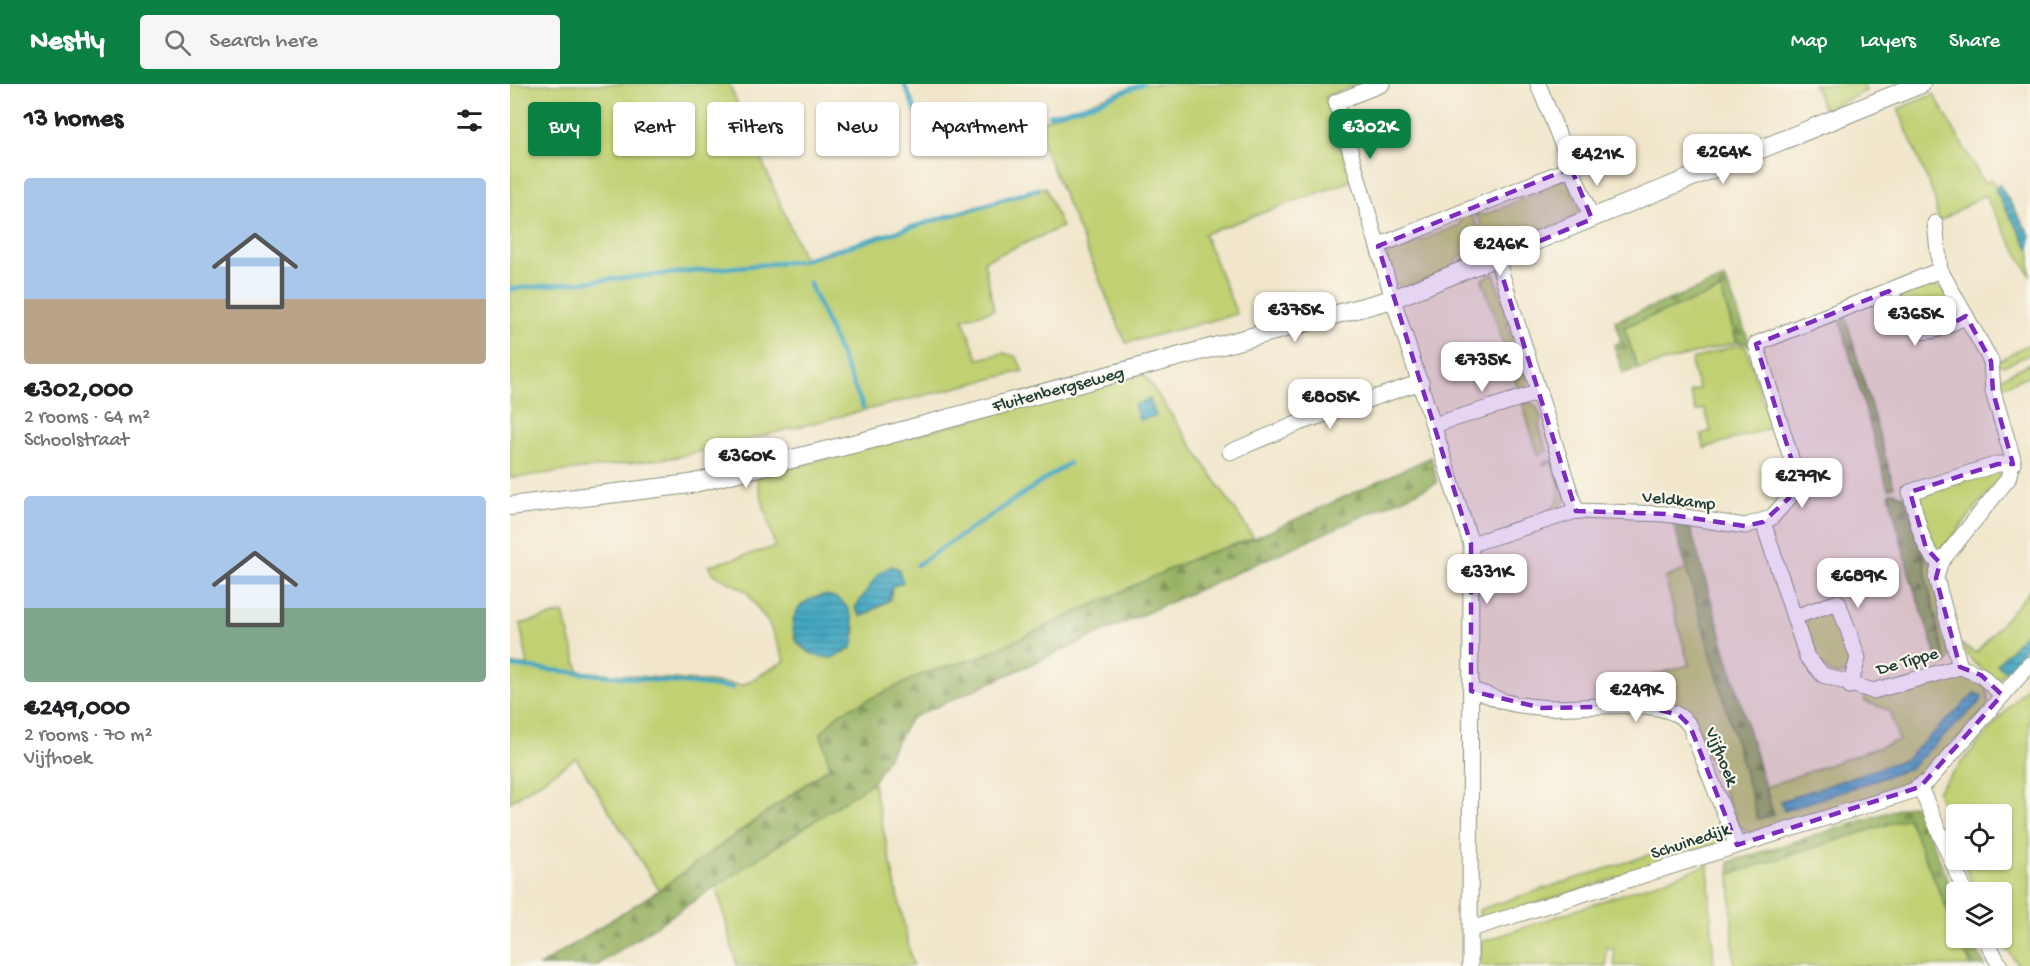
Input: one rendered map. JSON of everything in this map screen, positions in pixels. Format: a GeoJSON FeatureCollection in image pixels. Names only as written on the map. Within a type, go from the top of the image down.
{"type":"FeatureCollection","features":[{"type":"Feature","properties":{"kind":"street"},"geometry":{"type":"LineString","coordinates":[[1382,84],[1336,102],[1393,299],[1471,544],[1470,966]]}},
{"type":"Feature","properties":{"kind":"street"},"geometry":{"type":"LineString","coordinates":[[1538,84],[1592,219]]}},
{"type":"Feature","properties":{"kind":"street","name":"Fluitenbergseweg"},"geometry":{"type":"LineString","coordinates":[[510,506],[690,484],[872,439],[1393,299],[1497,259],[1921,84]]}},
{"type":"Feature","properties":{"kind":"street"},"geometry":{"type":"LineString","coordinates":[[1378,246],[1571,168]]}},
{"type":"Feature","properties":{"kind":"street"},"geometry":{"type":"LineString","coordinates":[[1935,223],[1940,270],[1991,361],[1993,392],[2013,464],[2008,479],[1940,564],[1936,578],[1960,667]]}},
{"type":"Feature","properties":{"kind":"street"},"geometry":{"type":"LineString","coordinates":[[1497,259],[1576,511]]}},
{"type":"Feature","properties":{"kind":"street"},"geometry":{"type":"LineString","coordinates":[[1763,522],[1778,513],[1789,498],[1795,471],[1756,344],[1940,270]]}},
{"type":"Feature","properties":{"kind":"street"},"geometry":{"type":"LineString","coordinates":[[1889,291],[1912,327],[1920,332],[1938,331],[1966,316]]}},
{"type":"Feature","properties":{"kind":"street"},"geometry":{"type":"LineString","coordinates":[[1230,452],[1299,423],[1421,382]]}},
{"type":"Feature","properties":{"kind":"street"},"geometry":{"type":"LineString","coordinates":[[1434,425],[1540,392]]}},
{"type":"Feature","properties":{"kind":"street"},"geometry":{"type":"LineString","coordinates":[[1940,564],[1933,559],[1926,548],[1910,492],[1998,464],[2013,464]]}},
{"type":"Feature","properties":{"kind":"street","name":"Veldkamp"},"geometry":{"type":"LineString","coordinates":[[1471,544],[1576,511],[1665,514],[1745,526],[1763,522]]}},
{"type":"Feature","properties":{"kind":"street","name":"De Tippe"},"geometry":{"type":"LineString","coordinates":[[1763,522],[1811,664],[1823,675],[1850,686],[1866,690],[1881,690],[1960,667],[1981,675],[2002,695]]}},
{"type":"Feature","properties":{"kind":"street","name":"De Tippe"},"geometry":{"type":"LineString","coordinates":[[1794,617],[1838,602],[1858,658],[1850,686]]}},
{"type":"Feature","properties":{"kind":"street","name":"Schuinedijk"},"geometry":{"type":"LineString","coordinates":[[1471,929],[1920,787],[1929,780],[2030,664]]}},
{"type":"Feature","properties":{"kind":"street","name":"Vijfhoek"},"geometry":{"type":"LineString","coordinates":[[1471,691],[1510,703],[1542,708],[1644,706],[1661,708],[1679,715],[1690,726],[1737,845]]}},
{"type":"Feature","properties":{"kind":"street"},"geometry":{"type":"LineString","coordinates":[[1920,787],[1961,882]]}},
{"type":"Feature","properties":{"kind":"street"},"geometry":{"type":"LineString","coordinates":[[1990,948],[2000,966]]}},
{"type":"Feature","properties":{"kind":"highlighted area"},"geometry":{"type":"Polygon","coordinates":[[[1571,168],[1592,219],[1497,259],[1576,511],[1665,514],[1745,526],[1763,522],[1789,498],[1795,471],[1756,344],[1889,291],[1920,332],[1938,331],[1966,316],[1991,361],[1993,392],[2013,464],[1998,464],[1910,492],[1926,548],[1940,563],[1936,578],[1960,667],[1981,675],[2002,695],[1920,787],[1737,845],[1690,726],[1679,715],[1644,706],[1542,708],[1471,691],[1471,544],[1378,246],[1571,168]]]}},
{"type":"Feature","properties":{"kind":"green space"},"geometry":{"type":"Polygon","coordinates":[[[510,84],[729,84],[737,102],[707,102],[707,156],[760,156],[805,261],[1045,187],[1062,227],[984,261],[994,310],[963,319],[978,359],[1004,353],[1017,357],[1023,371],[677,457],[510,478],[510,84]]]}},
{"type":"Feature","properties":{"kind":"green space"},"geometry":{"type":"Polygon","coordinates":[[[1139,84],[1359,84],[1325,97],[1351,181],[1204,234],[1237,314],[1126,343],[1047,155],[1047,119],[1139,84]]]}},
{"type":"Feature","properties":{"kind":"green space"},"geometry":{"type":"Polygon","coordinates":[[[1813,84],[1863,84],[1866,91],[1824,110],[1813,84]]]}},
{"type":"Feature","properties":{"kind":"green space"},"geometry":{"type":"Polygon","coordinates":[[[1934,94],[1984,183],[1992,179],[2030,250],[2030,275],[1984,195],[1938,222],[1935,199],[1898,109],[1934,94]]]}},
{"type":"Feature","properties":{"kind":"green space"},"geometry":{"type":"Polygon","coordinates":[[[1561,179],[1569,180],[1580,214],[1517,244],[1514,237],[1490,240],[1487,233],[1481,231],[1480,221],[1473,213],[1484,215],[1540,192],[1544,185],[1561,179]]]}},
{"type":"Feature","properties":{"kind":"green space"},"geometry":{"type":"Polygon","coordinates":[[[1470,214],[1476,223],[1478,232],[1472,237],[1473,246],[1455,261],[1457,268],[1404,288],[1395,283],[1387,259],[1387,254],[1393,245],[1400,241],[1408,246],[1459,225],[1461,218],[1470,214]]]}},
{"type":"Feature","properties":{"kind":"green space"},"geometry":{"type":"Polygon","coordinates":[[[1512,241],[1514,245],[1460,267],[1459,262],[1476,249],[1482,250],[1490,243],[1512,241]]]}},
{"type":"Feature","properties":{"kind":"green space"},"geometry":{"type":"Polygon","coordinates":[[[1494,274],[1511,323],[1507,325],[1518,361],[1524,364],[1528,378],[1527,386],[1519,392],[1482,279],[1494,274]]]}},
{"type":"Feature","properties":{"kind":"green space"},"geometry":{"type":"Polygon","coordinates":[[[1725,278],[1750,344],[1737,342],[1721,290],[1624,327],[1638,369],[1623,373],[1614,345],[1621,342],[1615,321],[1725,278]]]}},
{"type":"Feature","properties":{"kind":"green space"},"geometry":{"type":"Polygon","coordinates":[[[1925,283],[1943,289],[1956,314],[1924,328],[1899,298],[1900,293],[1925,283]]]}},
{"type":"Feature","properties":{"kind":"green space"},"geometry":{"type":"Polygon","coordinates":[[[1721,290],[1737,342],[1638,369],[1624,327],[1721,290]]]}},
{"type":"Feature","properties":{"kind":"green space"},"geometry":{"type":"Polygon","coordinates":[[[1845,315],[1894,487],[1888,489],[1839,317],[1845,315]]]}},
{"type":"Feature","properties":{"kind":"green space"},"geometry":{"type":"Polygon","coordinates":[[[2030,343],[2030,354],[2004,366],[1998,364],[1996,360],[2001,360],[2030,343]]]}},
{"type":"Feature","properties":{"kind":"green space"},"geometry":{"type":"Polygon","coordinates":[[[1737,345],[1746,346],[1771,428],[1704,448],[1701,434],[1711,431],[1705,409],[1696,411],[1690,392],[1699,389],[1691,363],[1693,359],[1737,345]]]}},
{"type":"Feature","properties":{"kind":"green space"},"geometry":{"type":"Polygon","coordinates":[[[2030,363],[2030,375],[1997,389],[1999,379],[2030,363]]]}},
{"type":"Feature","properties":{"kind":"green space"},"geometry":{"type":"Polygon","coordinates":[[[1144,374],[1254,538],[1196,557],[980,657],[925,673],[821,733],[830,766],[659,890],[576,758],[510,802],[510,664],[528,665],[520,624],[563,613],[579,671],[743,685],[785,661],[769,624],[746,591],[715,575],[708,566],[775,547],[756,477],[1144,374]],[[898,568],[878,580],[864,594],[855,608],[864,616],[891,599],[892,587],[903,582],[898,568]],[[824,595],[794,637],[803,649],[816,655],[831,656],[845,653],[856,633],[852,620],[845,610],[824,595]]]}},
{"type":"Feature","properties":{"kind":"green space"},"geometry":{"type":"Polygon","coordinates":[[[1530,402],[1536,406],[1542,420],[1539,426],[1547,451],[1538,454],[1522,403],[1530,402]]]}},
{"type":"Feature","properties":{"kind":"green space"},"geometry":{"type":"Polygon","coordinates":[[[1431,457],[1437,483],[911,718],[873,782],[596,966],[539,966],[659,890],[830,767],[821,733],[839,713],[925,673],[980,657],[1196,557],[1255,538],[1431,457]]]}},
{"type":"Feature","properties":{"kind":"green space"},"geometry":{"type":"Polygon","coordinates":[[[1550,460],[1556,462],[1566,498],[1559,510],[1551,514],[1549,510],[1558,501],[1559,488],[1552,463],[1542,464],[1550,460]]]}},
{"type":"Feature","properties":{"kind":"green space"},"geometry":{"type":"Polygon","coordinates":[[[1997,470],[2001,477],[1939,553],[1934,552],[1918,497],[1997,470]]]}},
{"type":"Feature","properties":{"kind":"green space"},"geometry":{"type":"Polygon","coordinates":[[[1894,492],[1904,496],[1923,551],[1927,581],[1946,663],[1940,665],[1911,580],[1889,493],[1894,492]]]}},
{"type":"Feature","properties":{"kind":"green space"},"geometry":{"type":"Polygon","coordinates":[[[1673,521],[1689,524],[1773,815],[1758,819],[1673,521]]]}},
{"type":"Feature","properties":{"kind":"green space"},"geometry":{"type":"Polygon","coordinates":[[[1923,551],[1931,564],[1950,658],[1946,663],[1927,581],[1923,551]]]}},
{"type":"Feature","properties":{"kind":"green space"},"geometry":{"type":"Polygon","coordinates":[[[1687,569],[1758,819],[1773,815],[1766,787],[1899,740],[1889,710],[1864,701],[1866,695],[1918,680],[1959,675],[1975,679],[1986,689],[1988,706],[1918,782],[1755,836],[1738,825],[1694,723],[1643,698],[1641,679],[1689,665],[1665,578],[1687,569]],[[1975,693],[1906,759],[1781,801],[1784,811],[1909,769],[1982,696],[1975,693]]]}},
{"type":"Feature","properties":{"kind":"green space"},"geometry":{"type":"Polygon","coordinates":[[[2030,590],[2030,628],[1998,664],[2006,671],[1997,681],[1972,661],[1961,644],[1976,653],[2030,590]]]}},
{"type":"Feature","properties":{"kind":"green space"},"geometry":{"type":"Polygon","coordinates":[[[1830,611],[1836,614],[1852,658],[1846,674],[1834,675],[1813,658],[1803,626],[1807,618],[1830,611]]]}},
{"type":"Feature","properties":{"kind":"green space"},"geometry":{"type":"Polygon","coordinates":[[[2030,683],[2030,966],[2019,966],[2006,948],[2012,948],[2012,882],[1972,882],[1966,870],[2012,870],[2012,804],[1946,804],[1946,815],[1937,791],[2030,683]]]}},
{"type":"Feature","properties":{"kind":"green space"},"geometry":{"type":"Polygon","coordinates":[[[873,782],[913,966],[737,966],[716,884],[873,782]]]}},
{"type":"Feature","properties":{"kind":"green space"},"geometry":{"type":"Polygon","coordinates":[[[1911,805],[1918,807],[1949,882],[1946,882],[1946,907],[1908,818],[1730,874],[1729,862],[1911,805]]]}},
{"type":"Feature","properties":{"kind":"green space"},"geometry":{"type":"Polygon","coordinates":[[[1908,818],[1946,907],[1946,948],[1963,948],[1971,966],[1734,966],[1730,874],[1908,818]]]}},
{"type":"Feature","properties":{"kind":"green space"},"geometry":{"type":"Polygon","coordinates":[[[1726,830],[1724,840],[1717,846],[1491,918],[1479,918],[1479,910],[1487,907],[1726,830]]]}},
{"type":"Feature","properties":{"kind":"green space"},"geometry":{"type":"Polygon","coordinates":[[[1708,865],[1714,966],[1615,966],[1614,949],[1606,948],[1606,966],[1480,966],[1481,942],[1708,865]]]}},
{"type":"Feature","properties":{"kind":"green space"},"geometry":{"type":"Polygon","coordinates":[[[1963,948],[1976,948],[1985,966],[1971,966],[1963,948]]]}},
{"type":"Feature","properties":{"kind":"water"},"geometry":{"type":"Polygon","coordinates":[[[1999,184],[2030,235],[2030,250],[1995,190],[1999,184]]]}},
{"type":"Feature","properties":{"kind":"water"},"geometry":{"type":"Polygon","coordinates":[[[1150,399],[1156,416],[1139,420],[1134,405],[1150,399]]]}},
{"type":"Feature","properties":{"kind":"water"},"geometry":{"type":"Polygon","coordinates":[[[891,566],[898,568],[903,582],[892,587],[888,601],[861,617],[855,608],[878,574],[891,566]]]}},
{"type":"Feature","properties":{"kind":"water"},"geometry":{"type":"Polygon","coordinates":[[[823,595],[840,600],[846,606],[853,622],[852,648],[832,658],[817,655],[805,649],[797,640],[793,630],[793,619],[798,609],[808,601],[823,595]]]}},
{"type":"Feature","properties":{"kind":"water"},"geometry":{"type":"Polygon","coordinates":[[[2030,628],[2030,643],[2006,671],[1997,665],[2030,628]]]}},
{"type":"Feature","properties":{"kind":"water"},"geometry":{"type":"Polygon","coordinates":[[[1975,693],[1982,696],[1981,701],[1909,769],[1784,811],[1781,801],[1906,759],[1975,693]]]}},
{"type":"Feature","properties":{"kind":"waterway"},"geometry":{"type":"LineString","coordinates":[[904,84],[912,102]]}},
{"type":"Feature","properties":{"kind":"waterway"},"geometry":{"type":"LineString","coordinates":[[1049,115],[1093,104],[1142,84]]}},
{"type":"Feature","properties":{"kind":"waterway"},"geometry":{"type":"LineString","coordinates":[[510,289],[800,261],[1038,189]]}},
{"type":"Feature","properties":{"kind":"waterway"},"geometry":{"type":"LineString","coordinates":[[809,282],[863,407]]}},
{"type":"Feature","properties":{"kind":"waterway"},"geometry":{"type":"LineString","coordinates":[[917,565],[1069,463]]}},
{"type":"Feature","properties":{"kind":"waterway"},"geometry":{"type":"LineString","coordinates":[[510,666],[733,688]]}}]}
